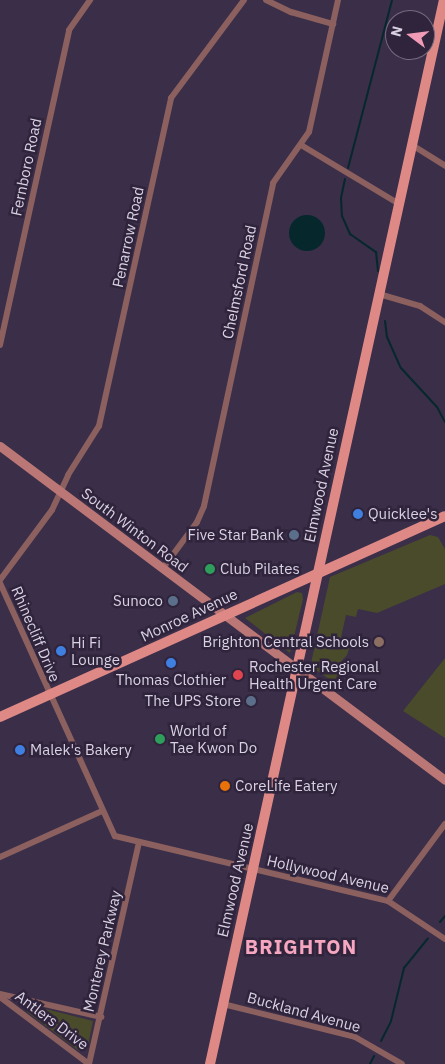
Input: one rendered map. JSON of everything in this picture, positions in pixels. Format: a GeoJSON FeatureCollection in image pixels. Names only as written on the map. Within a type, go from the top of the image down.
{"type":"FeatureCollection","features":[{"type":"Feature","properties":{"kind":"main road","name":"Elmwood Avenue"},"geometry":{"type":"LineString","coordinates":[[210,1064],[412,145],[443,18],[444,0]]}},
{"type":"Feature","properties":{"kind":"main road","name":"South Winton Road"},"geometry":{"type":"LineString","coordinates":[[0,446],[445,780]]}},
{"type":"Feature","properties":{"kind":"main road","name":"Monroe Avenue"},"geometry":{"type":"LineString","coordinates":[[0,717],[445,516]]}},
{"type":"Feature","properties":{"kind":"street","name":"Fernboro Road"},"geometry":{"type":"LineString","coordinates":[[0,345],[69,30],[90,0]]}},
{"type":"Feature","properties":{"kind":"street","name":"Penarrow Road"},"geometry":{"type":"LineString","coordinates":[[0,582],[52,510],[68,475],[94,438],[101,420],[171,98],[244,0]]}},
{"type":"Feature","properties":{"kind":"street"},"geometry":{"type":"LineString","coordinates":[[266,0],[291,12],[333,24]]}},
{"type":"Feature","properties":{"kind":"street","name":"Chelmsford Road"},"geometry":{"type":"LineString","coordinates":[[163,568],[197,522],[204,506],[273,183],[301,146],[309,132],[338,0]]}},
{"type":"Feature","properties":{"kind":"street"},"geometry":{"type":"LineString","coordinates":[[412,145],[445,166]]}},
{"type":"Feature","properties":{"kind":"street"},"geometry":{"type":"LineString","coordinates":[[301,146],[399,204]]}},
{"type":"Feature","properties":{"kind":"street"},"geometry":{"type":"LineString","coordinates":[[379,294],[420,306],[445,322]]}},
{"type":"Feature","properties":{"kind":"street","name":"Rhinecliff Drive"},"geometry":{"type":"LineString","coordinates":[[0,582],[49,695]]}},
{"type":"Feature","properties":{"kind":"street","name":"Hollywood Avenue"},"geometry":{"type":"LineString","coordinates":[[49,695],[115,836],[388,901],[445,939]]}},
{"type":"Feature","properties":{"kind":"street"},"geometry":{"type":"LineString","coordinates":[[0,857],[102,811]]}},
{"type":"Feature","properties":{"kind":"street"},"geometry":{"type":"LineString","coordinates":[[388,901],[445,824]]}},
{"type":"Feature","properties":{"kind":"street","name":"Monterey Parkway"},"geometry":{"type":"LineString","coordinates":[[89,1064],[139,843]]}},
{"type":"Feature","properties":{"kind":"street","name":"Antlers Drive"},"geometry":{"type":"LineString","coordinates":[[0,995],[100,1017]]}},
{"type":"Feature","properties":{"kind":"street","name":"Antlers Drive"},"geometry":{"type":"LineString","coordinates":[[0,995],[89,1064]]}},
{"type":"Feature","properties":{"kind":"street","name":"Buckland Avenue"},"geometry":{"type":"LineString","coordinates":[[223,1004],[355,1037],[402,1064]]}},
{"type":"Feature","properties":{"kind":"shaded area"},"geometry":{"type":"Polygon","coordinates":[[[307,215],[314,216],[320,220],[324,226],[324,240],[320,246],[314,250],[307,251],[300,250],[294,246],[290,240],[289,233],[290,226],[294,220],[300,216],[307,215]]]}},
{"type":"Feature","properties":{"kind":"shaded area"},"geometry":{"type":"Polygon","coordinates":[[[430,535],[438,537],[445,549],[445,584],[377,613],[358,609],[356,617],[346,615],[340,642],[350,645],[347,655],[338,665],[339,676],[335,683],[313,668],[311,663],[330,577],[430,535]]]}},
{"type":"Feature","properties":{"kind":"shaded area"},"geometry":{"type":"Polygon","coordinates":[[[297,592],[302,593],[303,599],[290,653],[245,618],[297,592]]]}},
{"type":"Feature","properties":{"kind":"shaded area"},"geometry":{"type":"Polygon","coordinates":[[[445,658],[445,738],[403,711],[445,658]]]}},
{"type":"Feature","properties":{"kind":"shaded area"},"geometry":{"type":"Polygon","coordinates":[[[30,1005],[93,1021],[87,1050],[79,1051],[27,1012],[26,1007],[30,1005]]]}},
{"type":"Feature","properties":{"kind":"waterway"},"geometry":{"type":"LineString","coordinates":[[348,168],[392,0]]}},
{"type":"Feature","properties":{"kind":"waterway"},"geometry":{"type":"LineString","coordinates":[[345,179],[341,198],[342,216],[350,234],[376,252],[378,271]]}},
{"type":"Feature","properties":{"kind":"waterway"},"geometry":{"type":"LineString","coordinates":[[385,321],[387,337],[401,368],[437,407],[445,422]]}},
{"type":"Feature","properties":{"kind":"waterway"},"geometry":{"type":"LineString","coordinates":[[440,922],[445,916]]}},
{"type":"Feature","properties":{"kind":"waterway"},"geometry":{"type":"LineString","coordinates":[[381,1041],[391,1021],[404,968],[428,938]]}},
{"type":"Feature","properties":{"kind":"waterway"},"geometry":{"type":"LineString","coordinates":[[370,1064],[374,1056]]}},
{"type":"Feature","properties":{"kind":"place","name":"Quicklee's"},"geometry":{"type":"Point","coordinates":[358,514]}},
{"type":"Feature","properties":{"kind":"place","name":"Five Star Bank"},"geometry":{"type":"Point","coordinates":[294,535]}},
{"type":"Feature","properties":{"kind":"place","name":"Club Pilates"},"geometry":{"type":"Point","coordinates":[210,569]}},
{"type":"Feature","properties":{"kind":"place","name":"Sunoco"},"geometry":{"type":"Point","coordinates":[173,601]}},
{"type":"Feature","properties":{"kind":"place","name":"Brighton Central Schools"},"geometry":{"type":"Point","coordinates":[379,642]}},
{"type":"Feature","properties":{"kind":"place","name":"Hi Fi Lounge"},"geometry":{"type":"Point","coordinates":[61,651]}},
{"type":"Feature","properties":{"kind":"place","name":"Thomas Clothier"},"geometry":{"type":"Point","coordinates":[171,663]}},
{"type":"Feature","properties":{"kind":"place","name":"Rochester Regional Health Urgent Care"},"geometry":{"type":"Point","coordinates":[238,675]}},
{"type":"Feature","properties":{"kind":"place","name":"The UPS Store"},"geometry":{"type":"Point","coordinates":[251,701]}},
{"type":"Feature","properties":{"kind":"place","name":"World of Tae Kwon Do"},"geometry":{"type":"Point","coordinates":[160,739]}},
{"type":"Feature","properties":{"kind":"place","name":"Malek's Bakery"},"geometry":{"type":"Point","coordinates":[20,750]}},
{"type":"Feature","properties":{"kind":"place","name":"CoreLife Eatery"},"geometry":{"type":"Point","coordinates":[225,786]}},
{"type":"Feature","properties":{"kind":"district","name":"BRIGHTON"},"geometry":{"type":"Point","coordinates":[301,946]}}]}
